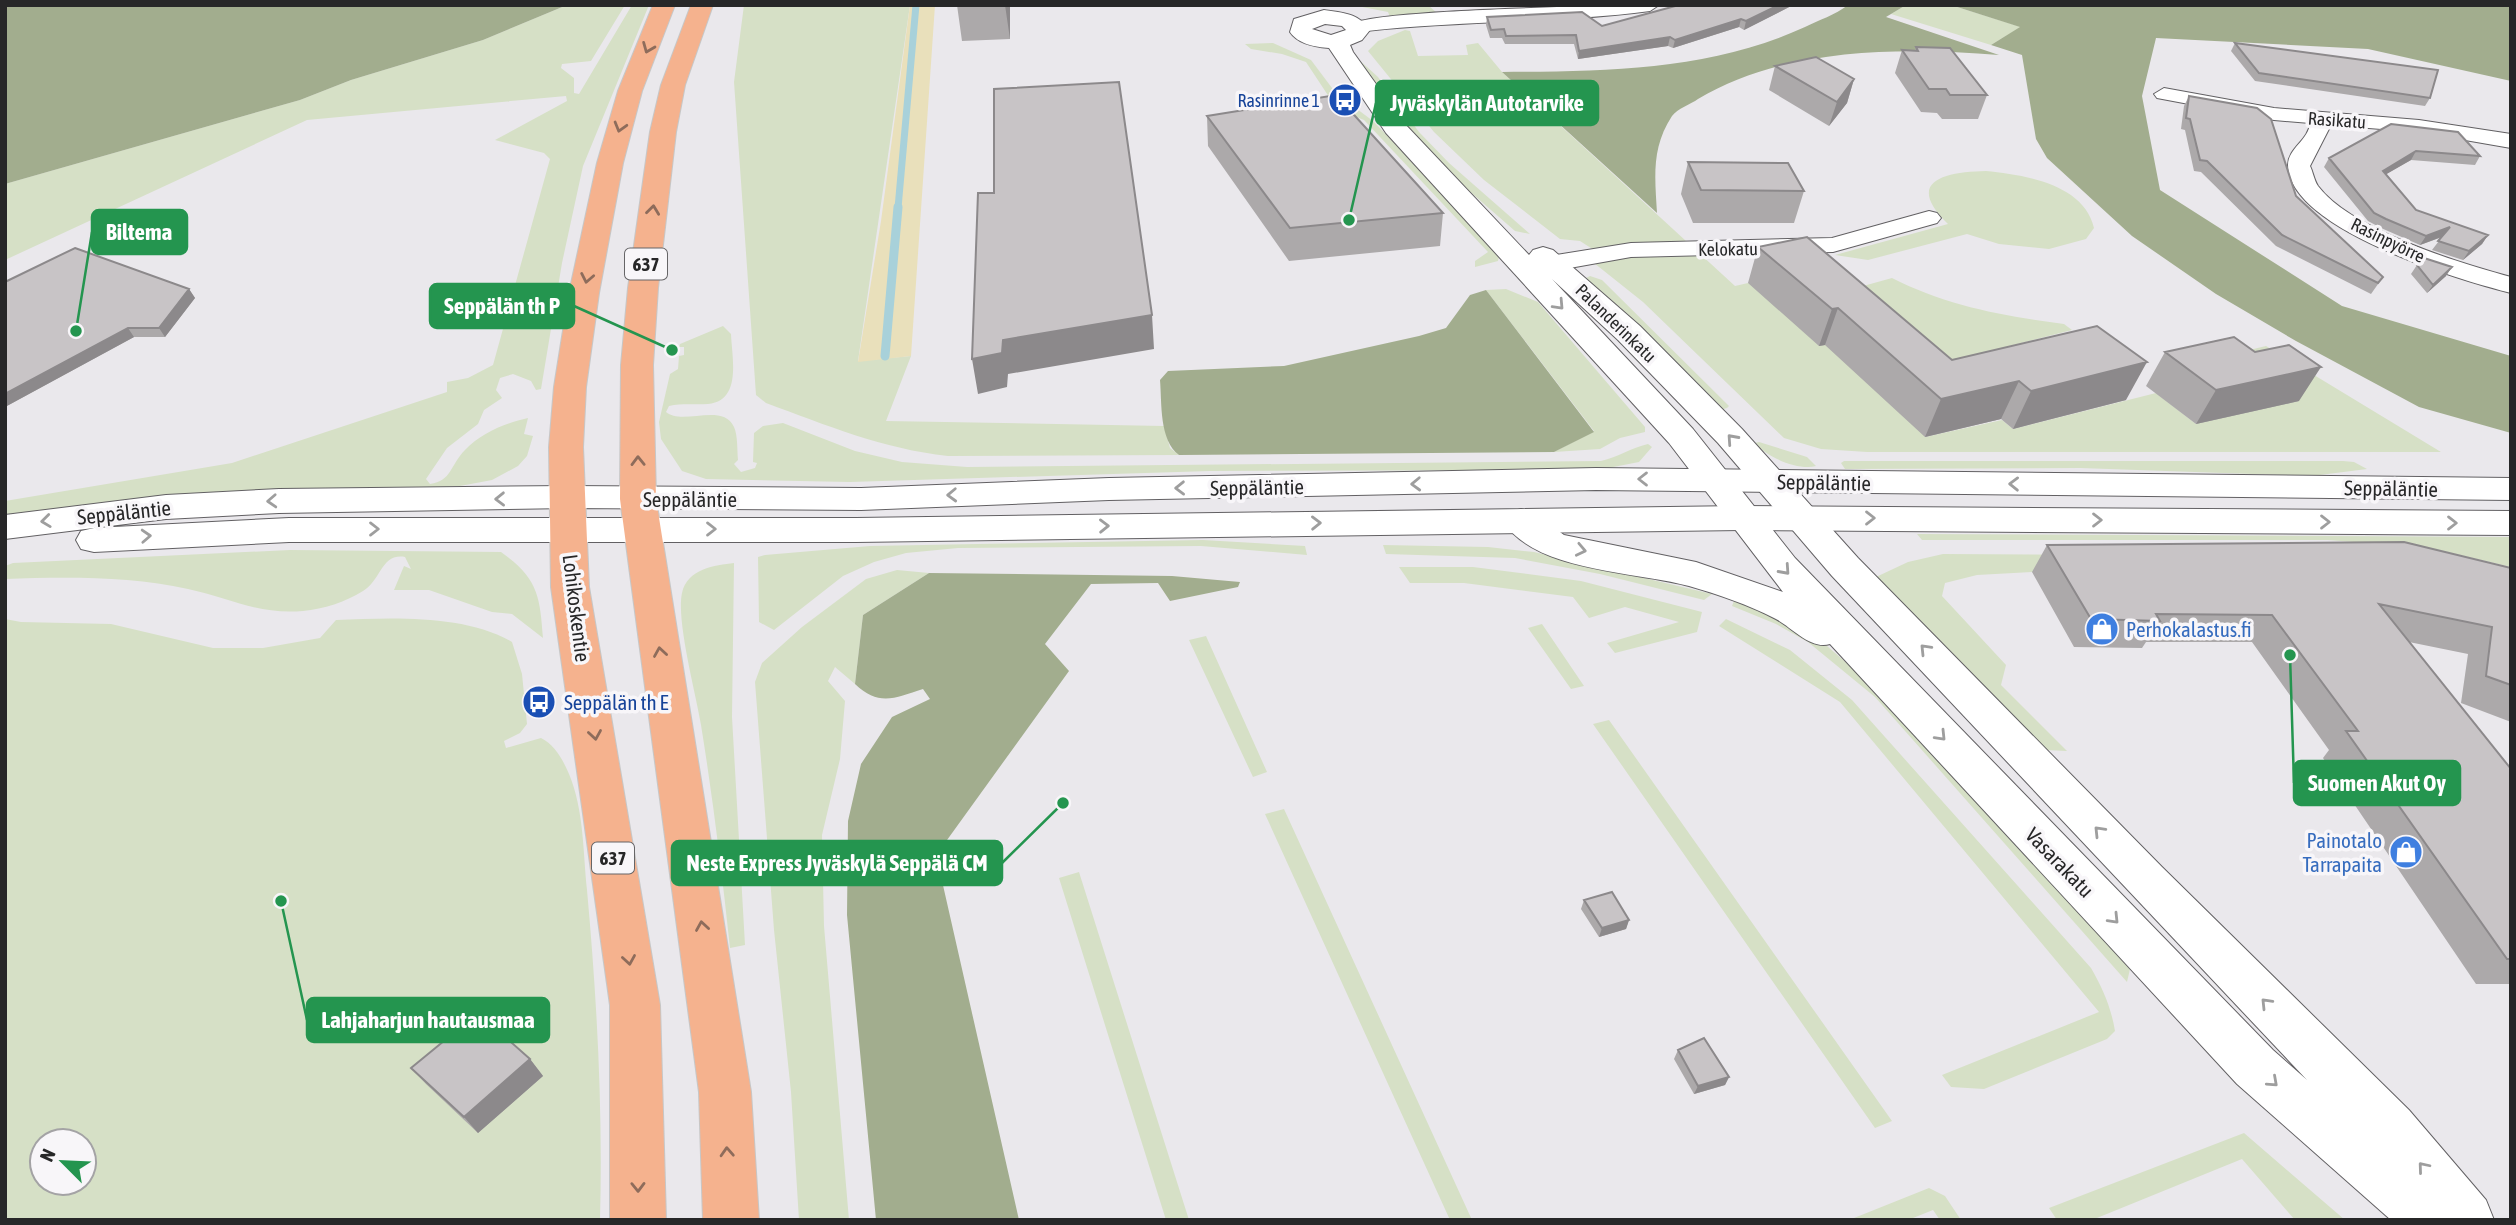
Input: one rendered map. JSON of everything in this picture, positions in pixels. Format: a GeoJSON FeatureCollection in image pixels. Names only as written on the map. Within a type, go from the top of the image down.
{"type":"FeatureCollection","features":[{"type":"Feature","properties":{"kind":"main road","name":"Lohikoskentie"},"geometry":{"type":"LineString","coordinates":[[638,1220],[635,1005],[570,587],[566,446],[570,387],[589,267],[613,151],[631,90],[664,5]]}},
{"type":"Feature","properties":{"kind":"main road","name":"637"},"geometry":{"type":"LineString","coordinates":[[702,5],[673,85],[658,171],[637,365],[640,514],[725,1092],[731,1220]]}},
{"type":"Feature","properties":{"kind":"main road"},"geometry":{"type":"LineString","coordinates":[[1310,12],[1341,18],[1358,26],[1357,34],[1338,41],[1311,38],[1301,32],[1302,24],[1310,12]]}},
{"type":"Feature","properties":{"kind":"main road","name":"Palanderinkatu"},"geometry":{"type":"LineString","coordinates":[[1338,41],[1342,53],[1395,128],[1538,265],[1629,333],[1730,436],[1768,481]]}},
{"type":"Feature","properties":{"kind":"main road","name":"Palanderinkatu"},"geometry":{"type":"LineString","coordinates":[[1538,265],[1681,436],[1712,479]]}},
{"type":"Feature","properties":{"kind":"main road","name":"Seppäläntie"},"geometry":{"type":"LineString","coordinates":[[640,514],[861,499],[1109,489],[1712,479],[2511,489]]}},
{"type":"Feature","properties":{"kind":"main road","name":"Vasarakatu"},"geometry":{"type":"LineString","coordinates":[[1712,479],[1782,567],[1871,664],[2255,1067],[2350,1151],[2434,1220]]}},
{"type":"Feature","properties":{"kind":"main road"},"geometry":{"type":"LineString","coordinates":[[1768,481],[2155,890],[2390,1128],[2466,1220]]}},
{"type":"Feature","properties":{"kind":"main road","name":"Seppäläntie"},"geometry":{"type":"LineString","coordinates":[[5,527],[166,507],[279,501],[640,514],[856,530],[1741,518],[2511,523]]}},
{"type":"Feature","properties":{"kind":"main road","name":"Seppäläntie"},"geometry":{"type":"LineString","coordinates":[[5,549],[123,537],[568,513]]}},
{"type":"Feature","properties":{"kind":"main road"},"geometry":{"type":"LineString","coordinates":[[1521,521],[1553,545],[1696,575],[1788,608],[1871,664]]}},
{"type":"Feature","properties":{"kind":"street"},"geometry":{"type":"LineString","coordinates":[[1358,26],[1432,18],[1583,14],[1650,5]]}},
{"type":"Feature","properties":{"kind":"street","name":"Rasikatu"},"geometry":{"type":"LineString","coordinates":[[2164,94],[2230,108],[2320,120],[2419,125],[2511,141]]}},
{"type":"Feature","properties":{"kind":"street","name":"Rasinpyörre"},"geometry":{"type":"LineString","coordinates":[[2320,120],[2322,126],[2319,135],[2303,151],[2299,167],[2309,190],[2337,214],[2374,237],[2444,266],[2511,285]]}},
{"type":"Feature","properties":{"kind":"street","name":"Kelokatu"},"geometry":{"type":"LineString","coordinates":[[1538,265],[1631,250],[1833,245],[1929,218]]}},
{"type":"Feature","properties":{"kind":"green space"},"geometry":{"type":"Polygon","coordinates":[[[5,5],[567,5],[483,40],[351,80],[300,100],[5,184],[5,5]]]}},
{"type":"Feature","properties":{"kind":"green space"},"geometry":{"type":"Polygon","coordinates":[[[567,5],[625,5],[591,61],[562,64],[561,68],[574,78],[574,93],[579,94],[632,5],[649,5],[583,166],[562,263],[541,389],[536,390],[531,381],[513,374],[500,378],[496,390],[502,398],[484,410],[478,424],[447,448],[426,479],[430,484],[443,480],[465,450],[478,439],[503,426],[528,418],[524,434],[533,436],[527,456],[518,466],[492,480],[460,486],[5,520],[5,501],[232,463],[447,392],[447,382],[468,378],[493,365],[550,159],[544,153],[495,140],[567,101],[566,96],[307,120],[5,260],[5,184],[300,100],[351,80],[483,40],[567,5]]]}},
{"type":"Feature","properties":{"kind":"green space"},"geometry":{"type":"Polygon","coordinates":[[[744,5],[910,5],[858,361],[911,356],[886,421],[1164,426],[1170,448],[1179,455],[948,456],[924,453],[833,428],[766,403],[756,395],[734,82],[744,5]]]}},
{"type":"Feature","properties":{"kind":"green space"},"geometry":{"type":"Polygon","coordinates":[[[1352,5],[1428,5],[1438,14],[1390,17],[1388,12],[1352,5]]]}},
{"type":"Feature","properties":{"kind":"green space"},"geometry":{"type":"Polygon","coordinates":[[[1848,5],[1906,5],[1886,17],[1999,55],[1923,51],[1844,54],[1768,69],[1732,82],[1677,111],[1665,128],[1657,152],[1657,213],[1502,72],[1618,69],[1694,60],[1769,42],[1848,5]]]}},
{"type":"Feature","properties":{"kind":"green space"},"geometry":{"type":"Polygon","coordinates":[[[1906,5],[1951,5],[2021,27],[1991,45],[1891,14],[1906,5]]]}},
{"type":"Feature","properties":{"kind":"green space"},"geometry":{"type":"Polygon","coordinates":[[[1951,5],[2511,5],[2511,81],[2368,49],[2156,38],[2142,96],[2160,190],[2342,306],[2511,356],[2511,433],[2419,407],[2296,341],[2216,294],[2132,236],[2047,158],[2036,139],[2022,55],[1991,45],[2020,27],[1951,5]]]}},
{"type":"Feature","properties":{"kind":"green space"},"geometry":{"type":"Polygon","coordinates":[[[1405,30],[1410,31],[1418,56],[1468,55],[1466,45],[1478,43],[1502,72],[1735,286],[1748,283],[1886,331],[1925,437],[2002,420],[2013,429],[2156,393],[2196,424],[2212,359],[2266,346],[2441,452],[1867,452],[1821,449],[1784,438],[1643,302],[1594,263],[1608,259],[1580,241],[1560,239],[1484,180],[1434,132],[1368,51],[1378,41],[1405,30]]]}},
{"type":"Feature","properties":{"kind":"green space"},"geometry":{"type":"Polygon","coordinates":[[[1273,43],[1311,60],[1347,108],[1357,109],[1373,121],[1500,252],[1498,261],[1475,267],[1475,261],[1488,252],[1364,120],[1337,109],[1306,62],[1282,54],[1251,49],[1245,44],[1273,43]]]}},
{"type":"Feature","properties":{"kind":"green space"},"geometry":{"type":"Polygon","coordinates":[[[1357,58],[1378,77],[1419,132],[1449,163],[1530,234],[1515,231],[1436,162],[1406,130],[1357,58]]]}},
{"type":"Feature","properties":{"kind":"green space"},"geometry":{"type":"Polygon","coordinates":[[[1986,171],[2018,175],[2051,184],[2078,201],[2088,213],[2094,228],[2086,239],[2049,249],[1999,244],[1967,234],[1868,260],[1835,255],[1948,224],[1929,198],[1930,189],[1935,182],[1956,174],[1986,171]]]}},
{"type":"Feature","properties":{"kind":"green space"},"geometry":{"type":"Polygon","coordinates":[[[1590,276],[1602,280],[1729,406],[1720,410],[1584,279],[1590,276]]]}},
{"type":"Feature","properties":{"kind":"green space"},"geometry":{"type":"Polygon","coordinates":[[[1892,278],[1955,303],[2064,324],[2072,330],[1944,363],[1856,288],[1892,278]]]}},
{"type":"Feature","properties":{"kind":"green space"},"geometry":{"type":"Polygon","coordinates":[[[1506,289],[1538,302],[1645,427],[1645,432],[1620,438],[1600,449],[1554,452],[1594,431],[1486,290],[1506,289]]]}},
{"type":"Feature","properties":{"kind":"green space"},"geometry":{"type":"Polygon","coordinates":[[[1486,290],[1594,432],[1554,452],[1179,455],[1168,440],[1163,420],[1160,380],[1168,371],[1284,366],[1419,336],[1446,328],[1470,295],[1486,290]]]}},
{"type":"Feature","properties":{"kind":"green space"},"geometry":{"type":"Polygon","coordinates":[[[723,326],[731,334],[733,366],[733,377],[726,395],[719,401],[708,404],[669,406],[666,412],[673,416],[712,415],[729,420],[737,439],[738,460],[734,464],[741,472],[755,468],[757,463],[753,462],[754,433],[763,426],[783,423],[855,451],[902,462],[967,467],[1601,461],[1648,444],[1652,447],[1639,462],[1598,470],[1210,471],[850,482],[706,479],[682,471],[661,439],[659,422],[670,374],[678,369],[679,356],[684,355],[684,347],[679,347],[680,344],[723,326]]]}},
{"type":"Feature","properties":{"kind":"green space"},"geometry":{"type":"Polygon","coordinates":[[[1755,443],[1807,457],[1816,466],[1783,462],[1755,443]]]}},
{"type":"Feature","properties":{"kind":"green space"},"geometry":{"type":"Polygon","coordinates":[[[2343,461],[2354,462],[2367,469],[2312,476],[2080,468],[1845,469],[1841,463],[2343,461]]]}},
{"type":"Feature","properties":{"kind":"green space"},"geometry":{"type":"Polygon","coordinates":[[[1917,534],[2511,537],[2511,567],[2430,548],[2328,540],[1922,540],[1917,534]]]}},
{"type":"Feature","properties":{"kind":"green space"},"geometry":{"type":"Polygon","coordinates":[[[1203,540],[1305,546],[1307,555],[1201,546],[958,548],[906,553],[874,562],[843,576],[774,630],[759,622],[758,557],[765,555],[870,546],[1203,540]]]}},
{"type":"Feature","properties":{"kind":"green space"},"geometry":{"type":"Polygon","coordinates":[[[1383,545],[1488,547],[1534,552],[1712,594],[1704,600],[1600,574],[1515,558],[1386,554],[1383,545]]]}},
{"type":"Feature","properties":{"kind":"green space"},"geometry":{"type":"Polygon","coordinates":[[[290,550],[501,552],[523,570],[535,589],[543,638],[512,614],[492,612],[429,590],[394,590],[404,566],[411,569],[405,557],[391,559],[369,587],[342,602],[287,612],[258,608],[188,589],[143,582],[74,578],[5,579],[5,566],[13,563],[290,550]]]}},
{"type":"Feature","properties":{"kind":"green space"},"geometry":{"type":"Polygon","coordinates":[[[1943,554],[2366,556],[2511,601],[2032,572],[1977,575],[1945,583],[1942,596],[2006,665],[2001,685],[2067,751],[2045,750],[1876,577],[1908,562],[1943,554]]]}},
{"type":"Feature","properties":{"kind":"green space"},"geometry":{"type":"Polygon","coordinates":[[[734,563],[732,717],[745,945],[730,948],[701,725],[684,639],[681,605],[685,585],[696,573],[734,563]]]}},
{"type":"Feature","properties":{"kind":"green space"},"geometry":{"type":"Polygon","coordinates":[[[1399,567],[1473,567],[1581,581],[1702,612],[1697,632],[1615,653],[1607,643],[1679,622],[1625,607],[1589,618],[1573,597],[1464,583],[1410,583],[1399,567]]]}},
{"type":"Feature","properties":{"kind":"green space"},"geometry":{"type":"Polygon","coordinates":[[[897,570],[929,573],[863,615],[855,684],[835,667],[828,681],[845,701],[840,759],[822,835],[824,926],[849,1220],[799,1220],[791,1092],[774,930],[755,682],[762,663],[802,627],[866,579],[897,570]]]}},
{"type":"Feature","properties":{"kind":"green space"},"geometry":{"type":"Polygon","coordinates":[[[929,573],[1172,576],[1240,582],[1238,587],[1170,601],[1158,583],[1091,584],[1045,644],[1069,671],[942,847],[935,850],[1019,1220],[876,1220],[847,915],[848,821],[861,764],[892,717],[930,699],[923,689],[896,697],[880,698],[872,696],[855,684],[863,615],[929,573]]]}},
{"type":"Feature","properties":{"kind":"green space"},"geometry":{"type":"Polygon","coordinates":[[[1734,601],[1779,616],[1820,640],[1884,695],[2130,969],[2127,982],[1875,697],[1808,642],[1776,624],[1732,606],[1734,601]]]}},
{"type":"Feature","properties":{"kind":"green space"},"geometry":{"type":"Polygon","coordinates":[[[5,619],[21,622],[111,624],[213,648],[263,648],[320,638],[336,620],[380,619],[450,622],[472,626],[512,642],[522,674],[527,724],[520,733],[504,741],[506,748],[541,738],[561,758],[578,802],[584,846],[596,1014],[601,1138],[600,1220],[5,1220],[5,619]]]}},
{"type":"Feature","properties":{"kind":"green space"},"geometry":{"type":"Polygon","coordinates":[[[1726,619],[1790,650],[1852,700],[2091,968],[2106,998],[2113,1022],[2115,1031],[2107,1039],[1984,1089],[1951,1087],[1942,1075],[2099,1012],[1840,702],[1719,626],[1726,619]]]}},
{"type":"Feature","properties":{"kind":"green space"},"geometry":{"type":"Polygon","coordinates":[[[1542,624],[1584,686],[1571,689],[1528,628],[1542,624]]]}},
{"type":"Feature","properties":{"kind":"green space"},"geometry":{"type":"Polygon","coordinates":[[[1206,636],[1267,772],[1253,777],[1189,640],[1206,636]]]}},
{"type":"Feature","properties":{"kind":"green space"},"geometry":{"type":"Polygon","coordinates":[[[1609,720],[1892,1121],[1875,1128],[1593,724],[1609,720]]]}},
{"type":"Feature","properties":{"kind":"green space"},"geometry":{"type":"Polygon","coordinates":[[[1284,809],[1472,1220],[1450,1220],[1265,814],[1284,809]]]}},
{"type":"Feature","properties":{"kind":"green space"},"geometry":{"type":"Polygon","coordinates":[[[1079,872],[1189,1220],[1166,1220],[1059,878],[1079,872]]]}},
{"type":"Feature","properties":{"kind":"green space"},"geometry":{"type":"Polygon","coordinates":[[[2244,1133],[2345,1220],[2295,1220],[2242,1159],[2092,1220],[2057,1220],[2049,1208],[2244,1133]]]}},
{"type":"Feature","properties":{"kind":"green space"},"geometry":{"type":"Polygon","coordinates":[[[1929,1188],[1945,1196],[1961,1220],[1940,1220],[1933,1210],[1908,1220],[1849,1220],[1929,1188]]]}},
{"type":"Feature","properties":{"kind":"sand"},"geometry":{"type":"Polygon","coordinates":[[[910,5],[935,5],[911,356],[858,362],[881,221],[910,5]]]}},
{"type":"Feature","properties":{"kind":"building"},"geometry":{"type":"Polygon","coordinates":[[[1679,5],[1779,5],[1746,21],[1741,19],[1675,40],[1670,37],[1579,51],[1576,35],[1506,36],[1504,29],[1491,30],[1487,17],[1582,12],[1602,26],[1679,5]]]}},
{"type":"Feature","properties":{"kind":"building"},"geometry":{"type":"Polygon","coordinates":[[[2235,43],[2438,70],[2430,98],[2259,73],[2235,43]]]}},
{"type":"Feature","properties":{"kind":"building"},"geometry":{"type":"Polygon","coordinates":[[[1916,47],[1950,48],[1987,95],[1950,95],[1946,89],[1929,89],[1902,50],[1918,51],[1916,47]]]}},
{"type":"Feature","properties":{"kind":"building"},"geometry":{"type":"Polygon","coordinates":[[[1816,57],[1854,79],[1837,102],[1775,66],[1816,57]]]}},
{"type":"Feature","properties":{"kind":"building"},"geometry":{"type":"Polygon","coordinates":[[[1119,82],[1152,315],[1003,340],[1002,353],[972,359],[978,193],[994,193],[994,89],[1119,82]]]}},
{"type":"Feature","properties":{"kind":"building"},"geometry":{"type":"Polygon","coordinates":[[[1336,95],[1443,213],[1290,228],[1207,116],[1336,95]]]}},
{"type":"Feature","properties":{"kind":"building"},"geometry":{"type":"Polygon","coordinates":[[[2189,96],[2257,108],[2271,119],[2296,196],[2383,277],[2378,283],[2282,235],[2207,161],[2200,160],[2190,119],[2186,118],[2189,96]]]}},
{"type":"Feature","properties":{"kind":"building"},"geometry":{"type":"Polygon","coordinates":[[[2391,124],[2458,132],[2480,156],[2416,151],[2383,171],[2416,210],[2488,235],[2469,251],[2438,241],[2450,227],[2426,236],[2374,213],[2329,158],[2391,124]]]}},
{"type":"Feature","properties":{"kind":"building"},"geometry":{"type":"Polygon","coordinates":[[[1688,162],[1788,163],[1804,191],[1701,190],[1688,162]]]}},
{"type":"Feature","properties":{"kind":"building"},"geometry":{"type":"Polygon","coordinates":[[[1807,237],[1952,360],[2097,326],[2147,362],[2031,391],[2019,381],[1941,399],[1838,308],[1832,309],[1758,247],[1807,237]]]}},
{"type":"Feature","properties":{"kind":"building"},"geometry":{"type":"Polygon","coordinates":[[[75,248],[189,289],[159,328],[128,328],[5,394],[5,282],[75,248]]]}},
{"type":"Feature","properties":{"kind":"building"},"geometry":{"type":"Polygon","coordinates":[[[2424,258],[2452,267],[2433,285],[2417,265],[2424,258]]]}},
{"type":"Feature","properties":{"kind":"building"},"geometry":{"type":"Polygon","coordinates":[[[2234,337],[2255,352],[2289,345],[2321,367],[2216,390],[2165,352],[2234,337]]]}},
{"type":"Feature","properties":{"kind":"building"},"geometry":{"type":"Polygon","coordinates":[[[2404,542],[2511,568],[2511,685],[2486,676],[2492,627],[2379,604],[2511,769],[2511,959],[2507,959],[2346,731],[2358,731],[2272,615],[2156,614],[2160,621],[2091,619],[2047,545],[2404,542]]]}},
{"type":"Feature","properties":{"kind":"building"},"geometry":{"type":"Polygon","coordinates":[[[1612,892],[1629,920],[1602,928],[1584,900],[1612,892]]]}},
{"type":"Feature","properties":{"kind":"building"},"geometry":{"type":"Polygon","coordinates":[[[478,1013],[530,1059],[464,1117],[411,1068],[478,1013]]]}},
{"type":"Feature","properties":{"kind":"building"},"geometry":{"type":"Polygon","coordinates":[[[1704,1038],[1729,1077],[1698,1086],[1678,1050],[1704,1038]]]}},
{"type":"Feature","properties":{"kind":"waterway"},"geometry":{"type":"LineString","coordinates":[[898,208],[916,5]]}},
{"type":"Feature","properties":{"kind":"waterway"},"geometry":{"type":"LineString","coordinates":[[885,356],[898,207]]}},
{"type":"Feature","properties":{"kind":"place","name":"Rasinrinne 1"},"geometry":{"type":"Point","coordinates":[1345,100]}},
{"type":"Feature","properties":{"kind":"place","name":"Jyväskylän Autotarvike"},"geometry":{"type":"Point","coordinates":[1349,220]}},
{"type":"Feature","properties":{"kind":"place","name":"Biltema"},"geometry":{"type":"Point","coordinates":[76,331]}},
{"type":"Feature","properties":{"kind":"place","name":"Seppälän th P"},"geometry":{"type":"Point","coordinates":[672,350]}},
{"type":"Feature","properties":{"kind":"place","name":"Perhokalastus.fi"},"geometry":{"type":"Point","coordinates":[2102,629]}},
{"type":"Feature","properties":{"kind":"place","name":"Suomen Akut Oy"},"geometry":{"type":"Point","coordinates":[2290,655]}},
{"type":"Feature","properties":{"kind":"place","name":"Seppälän th E"},"geometry":{"type":"Point","coordinates":[539,702]}},
{"type":"Feature","properties":{"kind":"place","name":"Neste Express Jyväskylä Seppälä CM"},"geometry":{"type":"Point","coordinates":[1063,803]}},
{"type":"Feature","properties":{"kind":"place","name":"Painotalo Tarrapaita"},"geometry":{"type":"Point","coordinates":[2406,852]}},
{"type":"Feature","properties":{"kind":"place","name":"Lahjaharjun hautausmaa"},"geometry":{"type":"Point","coordinates":[281,901]}}]}
